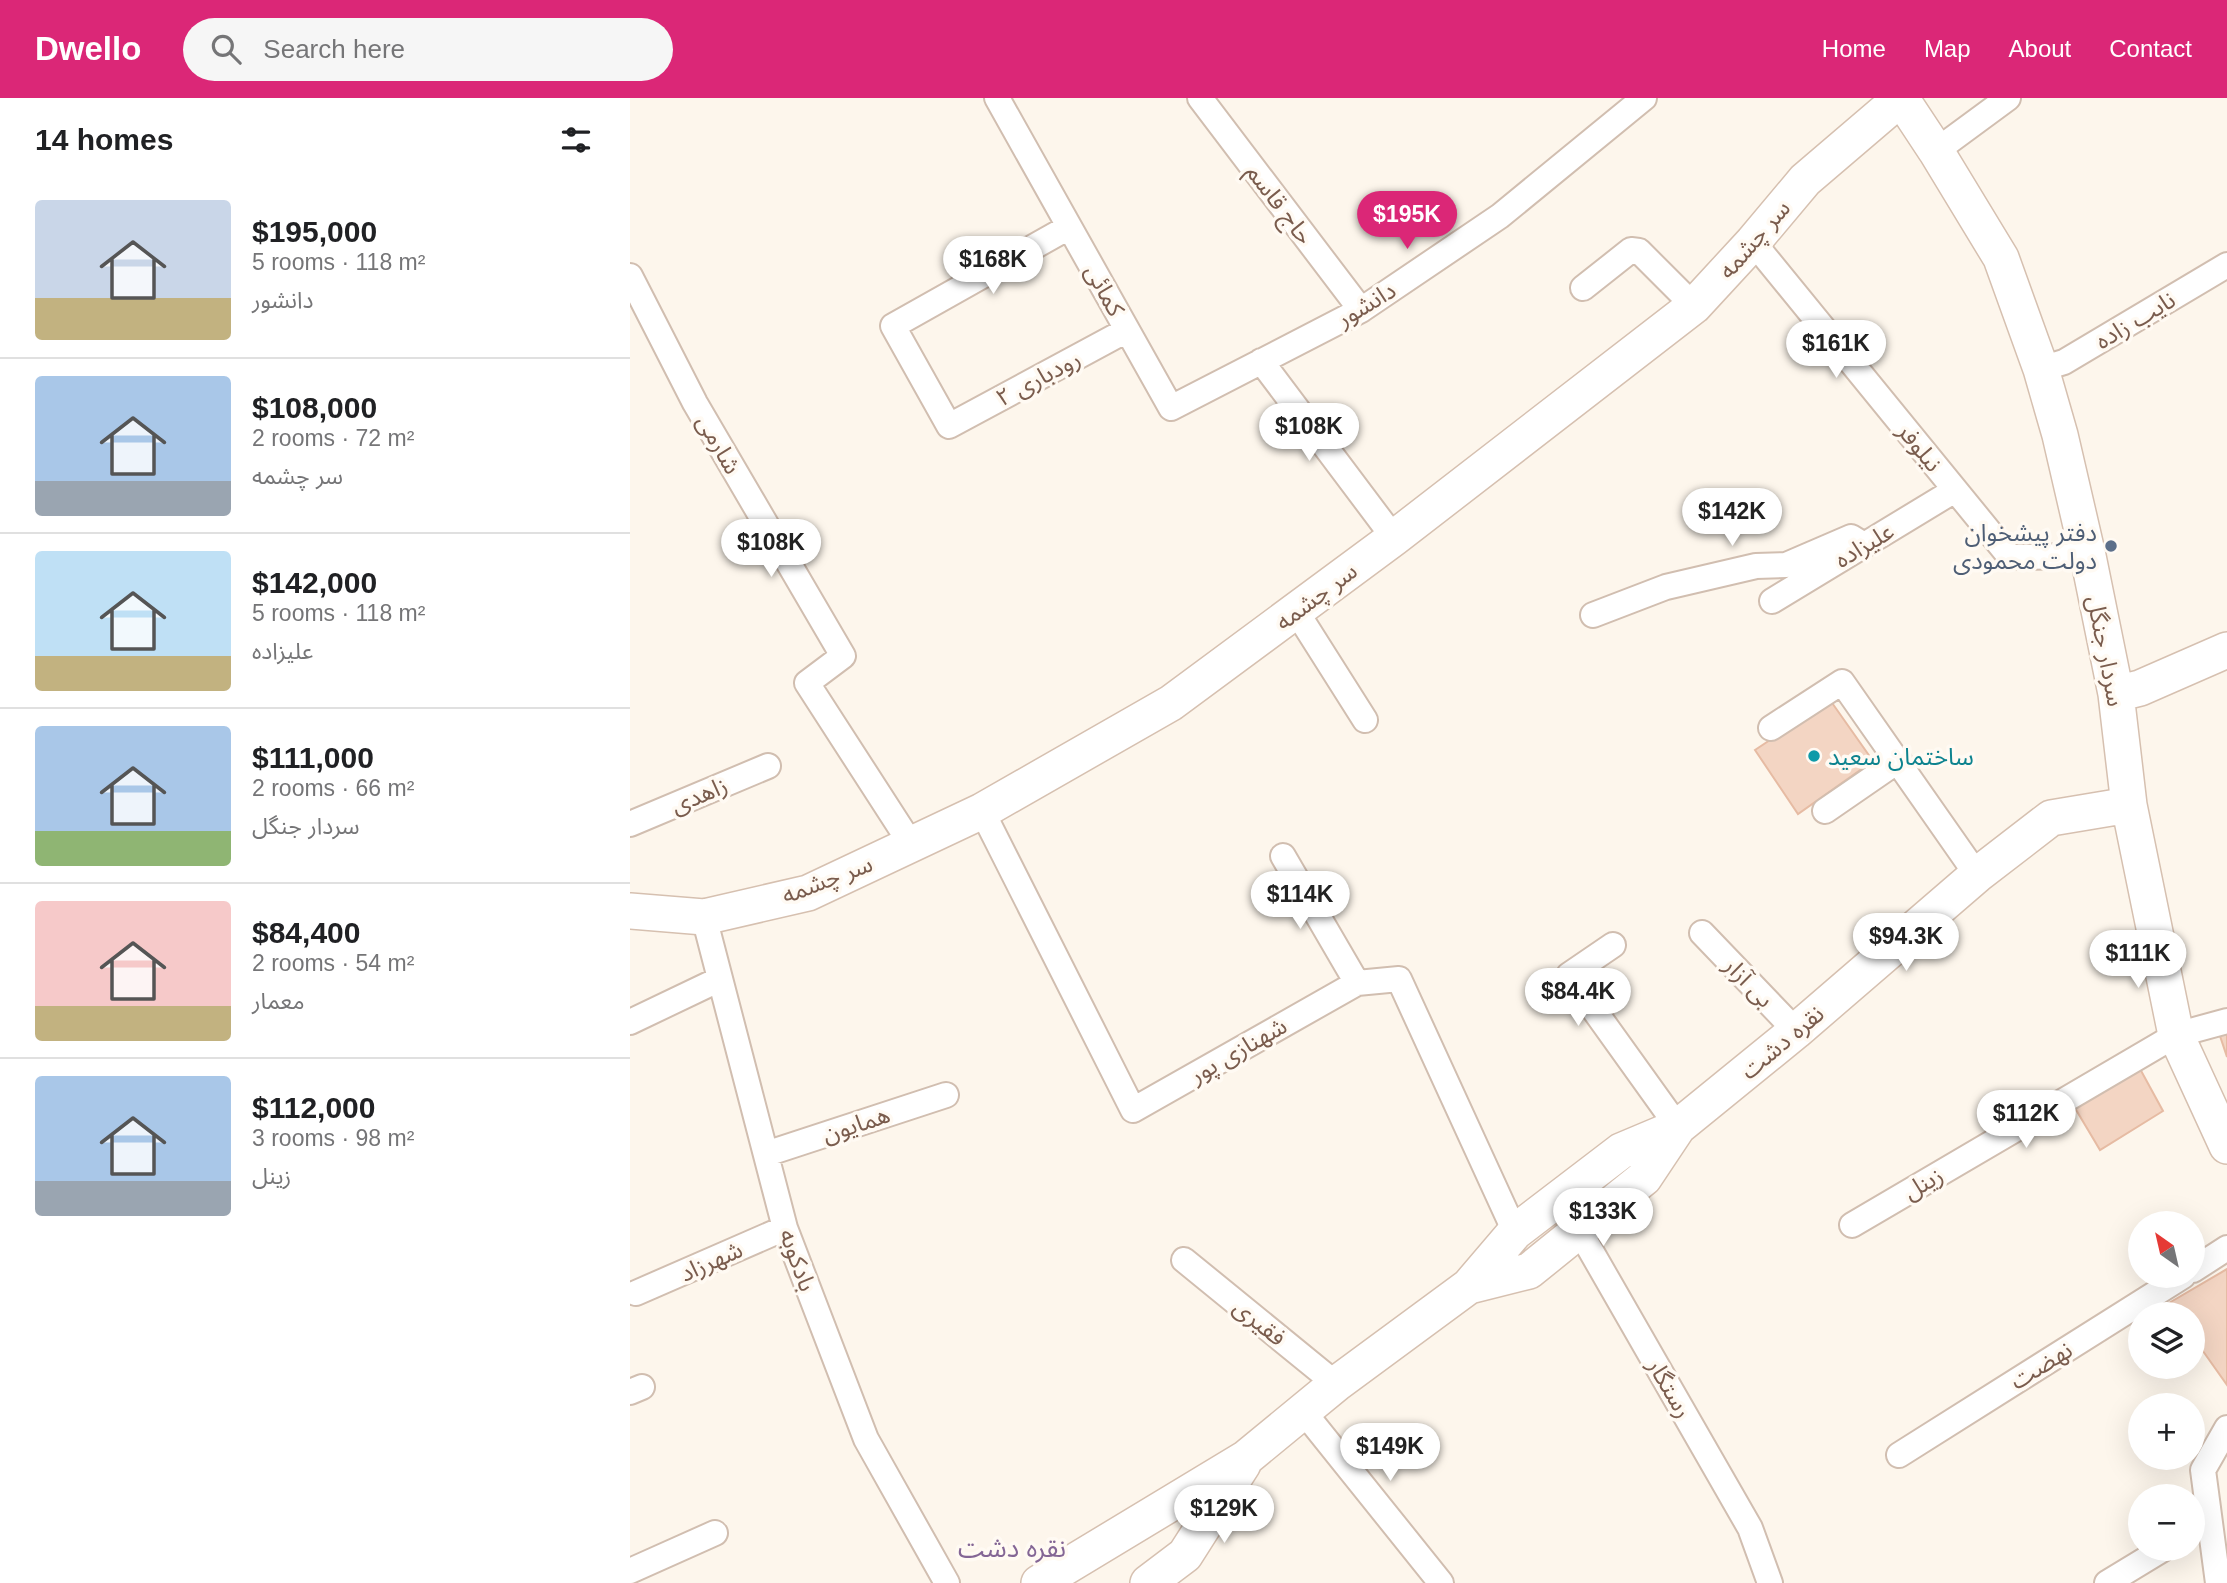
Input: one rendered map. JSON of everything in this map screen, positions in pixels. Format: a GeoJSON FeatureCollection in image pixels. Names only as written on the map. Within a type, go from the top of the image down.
{"type":"FeatureCollection","features":[{"type":"Feature","properties":{"kind":"street","name":"کمائی"},"geometry":{"type":"LineString","coordinates":[[997,98],[1171,408]]}},
{"type":"Feature","properties":{"kind":"street","name":"حاج قاسم"},"geometry":{"type":"LineString","coordinates":[[1200,98],[1361,310]]}},
{"type":"Feature","properties":{"kind":"street","name":"دانشور"},"geometry":{"type":"LineString","coordinates":[[1171,408],[1361,310],[1500,216],[1644,98]]}},
{"type":"Feature","properties":{"kind":"street","name":"سردار جنگل"},"geometry":{"type":"LineString","coordinates":[[1901,98],[2001,258],[2041,369],[2060,435],[2088,556],[2116,694],[2129,805],[2176,1035],[2227,1146]]}},
{"type":"Feature","properties":{"kind":"street","name":"سر چشمه"},"geometry":{"type":"LineString","coordinates":[[630,911],[704,917],[808,893],[982,811],[1171,704],[1394,538],[1694,306],[1805,180],[1901,98]]}},
{"type":"Feature","properties":{"kind":"street"},"geometry":{"type":"LineString","coordinates":[[1936,151],[2008,98]]}},
{"type":"Feature","properties":{"kind":"street","name":"رودباری ۲"},"geometry":{"type":"LineString","coordinates":[[1069,227],[893,326],[949,426],[1127,330]]}},
{"type":"Feature","properties":{"kind":"street","name":"نیلوفر"},"geometry":{"type":"LineString","coordinates":[[1752,242],[2010,557],[2088,556]]}},
{"type":"Feature","properties":{"kind":"street"},"geometry":{"type":"LineString","coordinates":[[1583,288],[1631,250],[1639,251],[1694,306]]}},
{"type":"Feature","properties":{"kind":"street","name":"نایب زاده"},"geometry":{"type":"LineString","coordinates":[[2041,369],[2064,362],[2227,265]]}},
{"type":"Feature","properties":{"kind":"street","name":"شارمی"},"geometry":{"type":"LineString","coordinates":[[630,276],[695,403],[843,656],[807,683],[911,844]]}},
{"type":"Feature","properties":{"kind":"street"},"geometry":{"type":"LineString","coordinates":[[1261,361],[1394,538]]}},
{"type":"Feature","properties":{"kind":"street","name":"علیزاده"},"geometry":{"type":"LineString","coordinates":[[1772,601],[1955,490]]}},
{"type":"Feature","properties":{"kind":"street"},"geometry":{"type":"LineString","coordinates":[[1593,615],[1666,587],[1756,566],[1786,565],[1851,537],[1864,545]]}},
{"type":"Feature","properties":{"kind":"street"},"geometry":{"type":"LineString","coordinates":[[1296,611],[1365,720]]}},
{"type":"Feature","properties":{"kind":"street"},"geometry":{"type":"LineString","coordinates":[[2116,694],[2140,688],[2227,650]]}},
{"type":"Feature","properties":{"kind":"street"},"geometry":{"type":"LineString","coordinates":[[1771,728],[1842,682],[1977,875]]}},
{"type":"Feature","properties":{"kind":"street"},"geometry":{"type":"LineString","coordinates":[[1825,811],[1899,760]]}},
{"type":"Feature","properties":{"kind":"street","name":"زاهدی"},"geometry":{"type":"LineString","coordinates":[[630,824],[768,766]]}},
{"type":"Feature","properties":{"kind":"street","name":"نقره دشت"},"geometry":{"type":"LineString","coordinates":[[1039,1583],[1246,1458],[1336,1384],[1469,1286],[1515,1231],[1621,1151],[1678,1127],[1796,1031],[1977,875],[2051,818],[2129,805]]}},
{"type":"Feature","properties":{"kind":"street","name":"شهنازی پور"},"geometry":{"type":"LineString","coordinates":[[982,811],[1133,1110],[1357,983],[1399,979],[1515,1231]]}},
{"type":"Feature","properties":{"kind":"street"},"geometry":{"type":"LineString","coordinates":[[1283,856],[1357,983]]}},
{"type":"Feature","properties":{"kind":"street","name":"بادکوبه"},"geometry":{"type":"LineString","coordinates":[[704,917],[785,1228],[866,1439],[947,1583]]}},
{"type":"Feature","properties":{"kind":"street","name":"بی آزار"},"geometry":{"type":"LineString","coordinates":[[1702,933],[1796,1031]]}},
{"type":"Feature","properties":{"kind":"street"},"geometry":{"type":"LineString","coordinates":[[1612,945],[1569,975],[1678,1127]]}},
{"type":"Feature","properties":{"kind":"street"},"geometry":{"type":"LineString","coordinates":[[630,1022],[720,979]]}},
{"type":"Feature","properties":{"kind":"street","name":"زینل"},"geometry":{"type":"LineString","coordinates":[[1852,1225],[2176,1035],[2227,1021]]}},
{"type":"Feature","properties":{"kind":"street","name":"همایون"},"geometry":{"type":"LineString","coordinates":[[766,1154],[946,1095]]}},
{"type":"Feature","properties":{"kind":"street","name":"نقره دشت"},"geometry":{"type":"LineString","coordinates":[[1469,1286],[1528,1271],[1644,1178],[1678,1127]]}},
{"type":"Feature","properties":{"kind":"street","name":"رستگار"},"geometry":{"type":"LineString","coordinates":[[1560,1197],[1749,1528],[1770,1583]]}},
{"type":"Feature","properties":{"kind":"street","name":"شهرزاد"},"geometry":{"type":"LineString","coordinates":[[636,1293],[785,1228]]}},
{"type":"Feature","properties":{"kind":"street"},"geometry":{"type":"LineString","coordinates":[[2205,1262],[2227,1248]]}},
{"type":"Feature","properties":{"kind":"street","name":"فقیری"},"geometry":{"type":"LineString","coordinates":[[1184,1260],[1336,1384]]}},
{"type":"Feature","properties":{"kind":"street","name":"نهضت"},"geometry":{"type":"LineString","coordinates":[[1899,1455],[2164,1288]]}},
{"type":"Feature","properties":{"kind":"street"},"geometry":{"type":"LineString","coordinates":[[1303,1411],[1441,1583]]}},
{"type":"Feature","properties":{"kind":"street"},"geometry":{"type":"LineString","coordinates":[[2202,1484],[2203,1470],[2227,1428]]}},
{"type":"Feature","properties":{"kind":"street","name":"نقره دشت"},"geometry":{"type":"LineString","coordinates":[[1148,1583],[1185,1555],[1246,1458]]}},
{"type":"Feature","properties":{"kind":"street"},"geometry":{"type":"LineString","coordinates":[[630,1571],[715,1533]]}},
{"type":"Feature","properties":{"kind":"street"},"geometry":{"type":"LineString","coordinates":[[2205,1539],[2218,1583]]}},
{"type":"Feature","properties":{"kind":"street"},"geometry":{"type":"LineString","coordinates":[[2107,1583],[2143,1561]]}},
{"type":"Feature","properties":{"kind":"building","name":"ساختمان سعید"},"geometry":{"type":"Polygon","coordinates":[[[1830,700],[1873,761],[1798,814],[1755,750],[1830,700]]]}},
{"type":"Feature","properties":{"kind":"building"},"geometry":{"type":"Polygon","coordinates":[[[2227,1028],[2227,1057],[2218,1030],[2227,1028]]]}},
{"type":"Feature","properties":{"kind":"building"},"geometry":{"type":"Polygon","coordinates":[[[2139,1067],[2163,1111],[2100,1150],[2075,1108],[2139,1067]]]}},
{"type":"Feature","properties":{"kind":"building"},"geometry":{"type":"Polygon","coordinates":[[[2227,1269],[2227,1385],[2205,1354],[2205,1302],[2171,1302],[2195,1288],[2205,1288],[2205,1282],[2227,1269]]]}},
{"type":"Feature","properties":{"kind":"place","name":"دفتر پیشخوان دولت محمودی"},"geometry":{"type":"Point","coordinates":[2111,546]}},
{"type":"Feature","properties":{"kind":"place","name":"ساختمان سعید"},"geometry":{"type":"Point","coordinates":[1814,756]}},
{"type":"Feature","properties":{"kind":"district","name":"نقره دشت"},"geometry":{"type":"Point","coordinates":[1012,1548]}}]}
